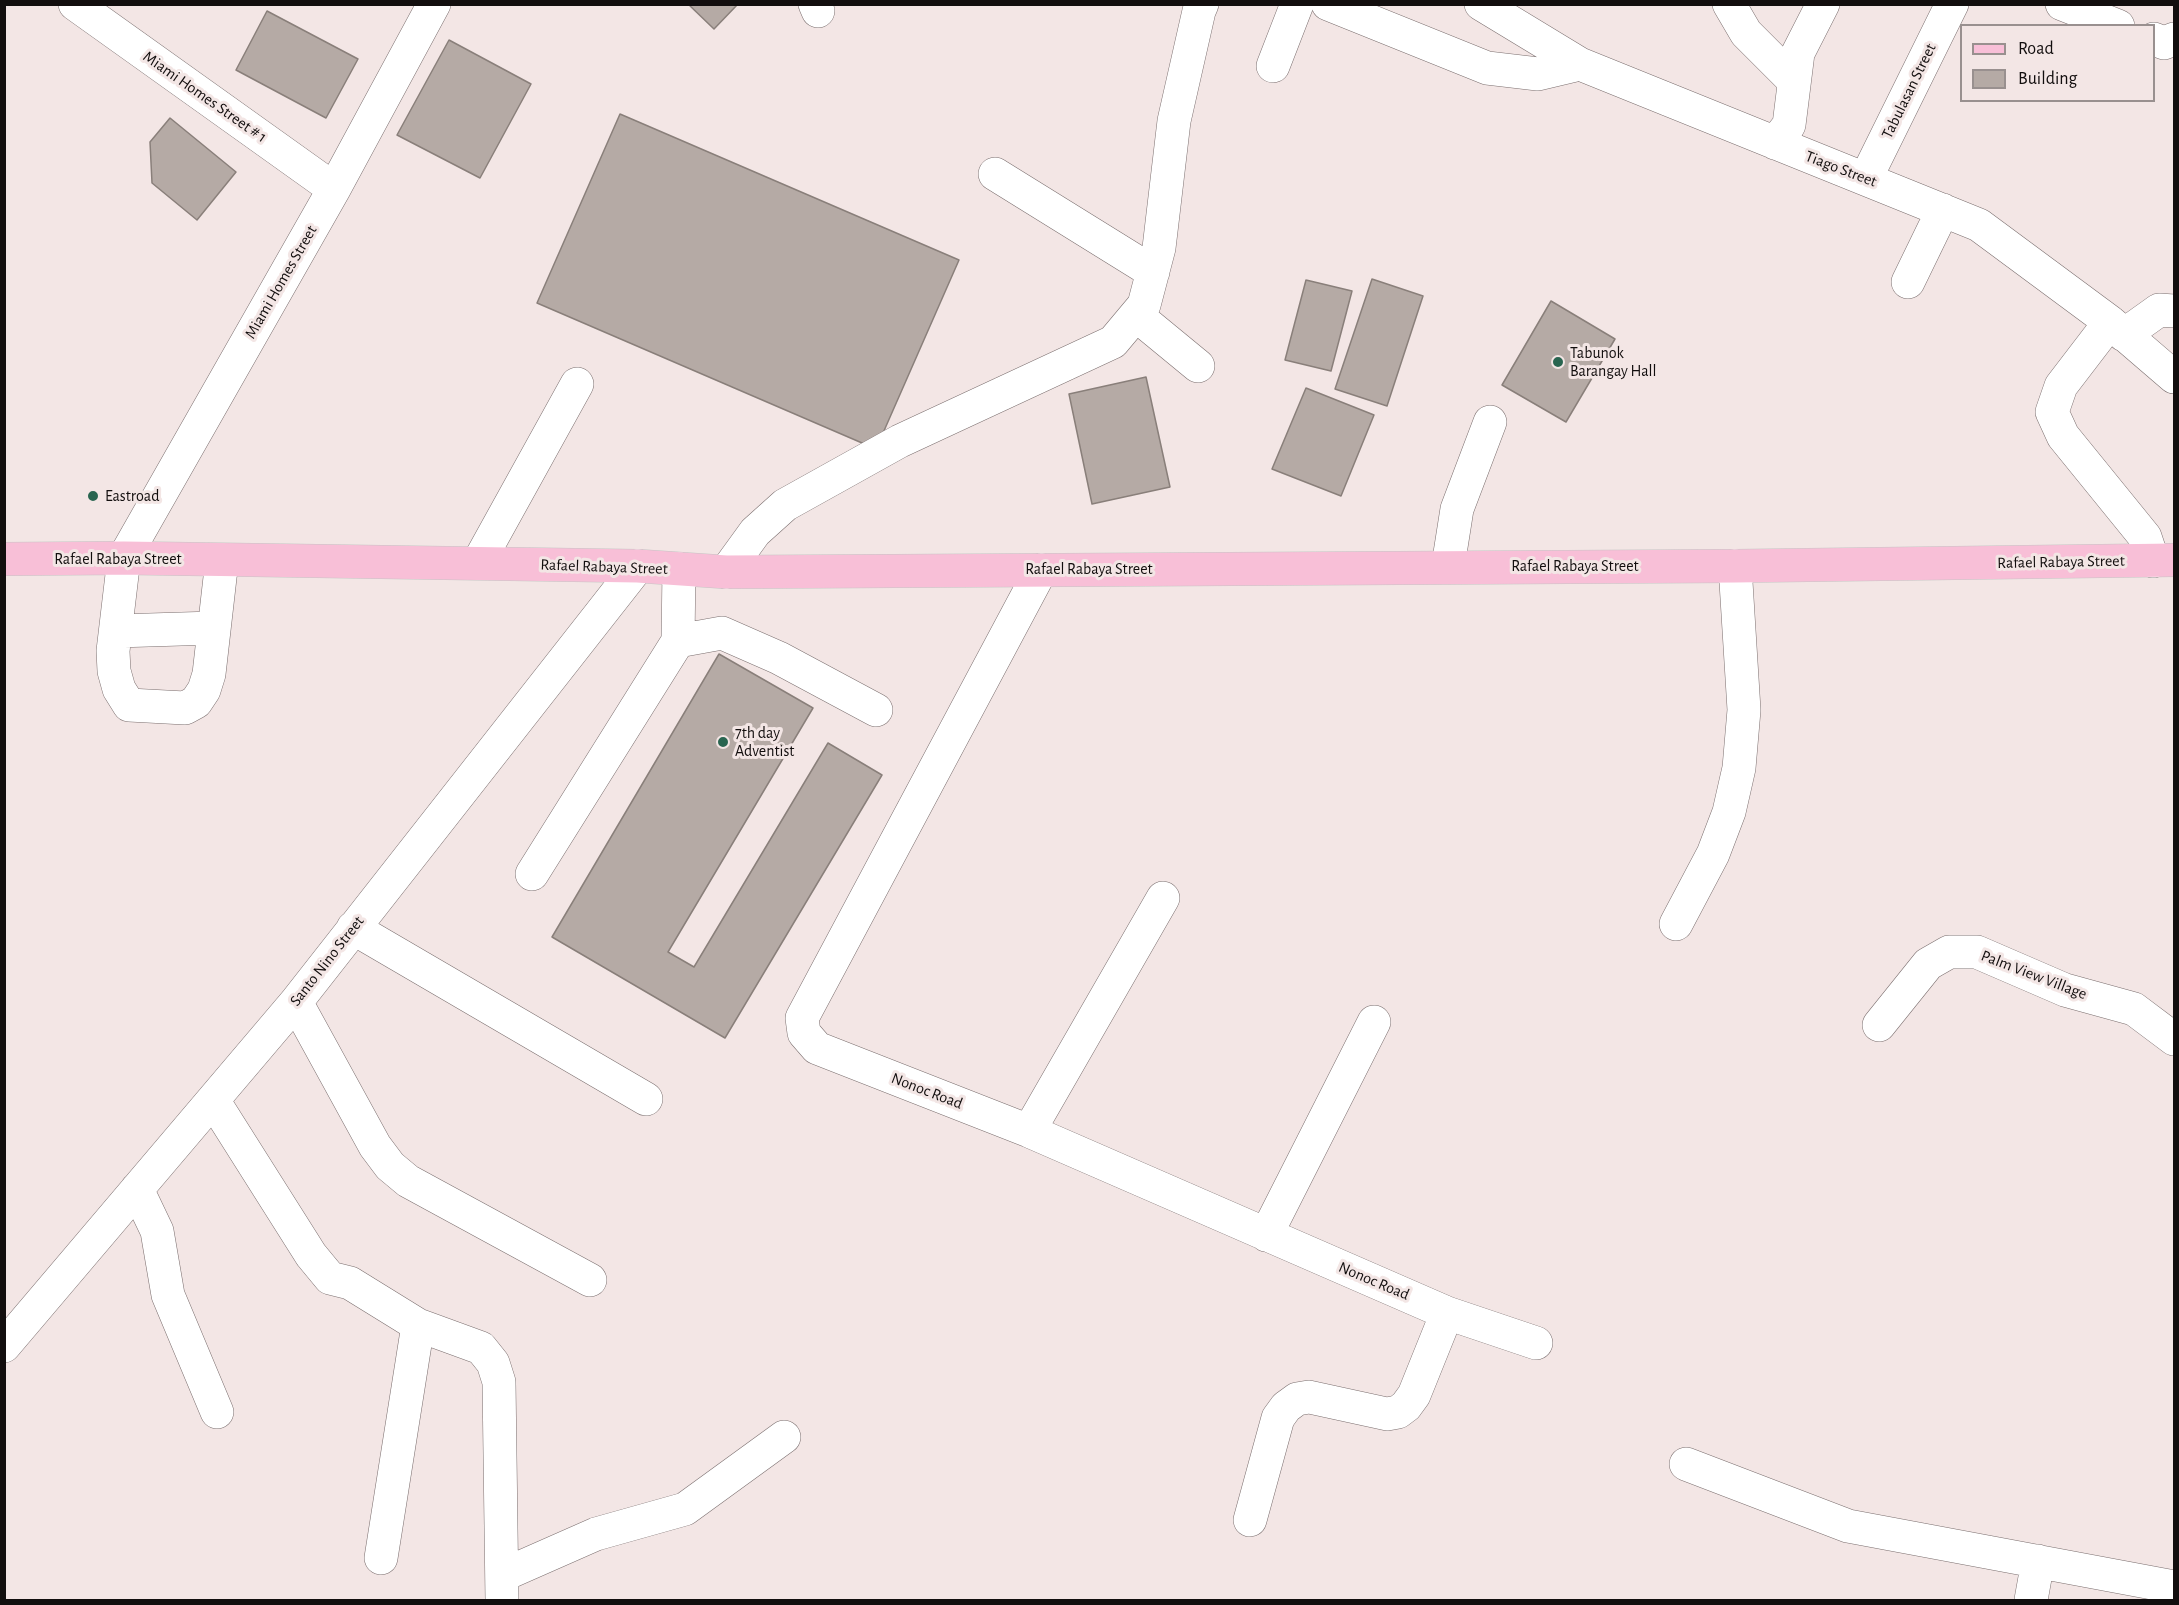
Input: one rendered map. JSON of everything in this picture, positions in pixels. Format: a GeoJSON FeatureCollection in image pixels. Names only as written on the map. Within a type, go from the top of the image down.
{"type":"FeatureCollection","features":[{"type":"Feature","properties":{"kind":"main road","name":"Rafael Rabaya Street"},"geometry":{"type":"LineString","coordinates":[[4,559],[124,558],[478,563],[638,566],[726,572],[1735,566],[2164,560]]}},
{"type":"Feature","properties":{"kind":"street","name":"Miami Homes Street # 1"},"geometry":{"type":"LineString","coordinates":[[75,4],[334,189]]}},
{"type":"Feature","properties":{"kind":"street","name":"Miami Homes Street"},"geometry":{"type":"LineString","coordinates":[[124,558],[334,189],[434,4]]}},
{"type":"Feature","properties":{"kind":"street"},"geometry":{"type":"LineString","coordinates":[[726,572],[755,532],[785,505],[900,441],[1113,342],[1136,315],[1144,305],[1159,248],[1174,121],[1202,4]]}},
{"type":"Feature","properties":{"kind":"street"},"geometry":{"type":"LineString","coordinates":[[1273,66],[1297,4]]}},
{"type":"Feature","properties":{"kind":"street"},"geometry":{"type":"LineString","coordinates":[[1328,4],[1487,68],[1538,74],[1580,64]]}},
{"type":"Feature","properties":{"kind":"street"},"geometry":{"type":"LineString","coordinates":[[1729,4],[1746,33],[1794,81]]}},
{"type":"Feature","properties":{"kind":"street"},"geometry":{"type":"LineString","coordinates":[[1775,143],[1789,125],[1798,53],[1823,4]]}},
{"type":"Feature","properties":{"kind":"street","name":"Tabulasan Street"},"geometry":{"type":"LineString","coordinates":[[1866,178],[1952,4]]}},
{"type":"Feature","properties":{"kind":"street"},"geometry":{"type":"LineString","coordinates":[[2062,4],[2113,24]]}},
{"type":"Feature","properties":{"kind":"street","name":"Tiago Street"},"geometry":{"type":"LineString","coordinates":[[1490,7],[1580,64],[1979,225],[2117,328],[2175,377]]}},
{"type":"Feature","properties":{"kind":"street"},"geometry":{"type":"LineString","coordinates":[[2155,39],[2164,43],[2175,39]]}},
{"type":"Feature","properties":{"kind":"street"},"geometry":{"type":"LineString","coordinates":[[994,174],[1153,272]]}},
{"type":"Feature","properties":{"kind":"street"},"geometry":{"type":"LineString","coordinates":[[1908,282],[1944,210]]}},
{"type":"Feature","properties":{"kind":"street"},"geometry":{"type":"LineString","coordinates":[[2164,560],[2064,436],[2052,412],[2061,386],[2117,328],[2158,310],[2175,311]]}},
{"type":"Feature","properties":{"kind":"street"},"geometry":{"type":"LineString","coordinates":[[1136,315],[1198,366]]}},
{"type":"Feature","properties":{"kind":"street"},"geometry":{"type":"LineString","coordinates":[[478,563],[577,384]]}},
{"type":"Feature","properties":{"kind":"street"},"geometry":{"type":"LineString","coordinates":[[1449,566],[1457,509],[1490,422]]}},
{"type":"Feature","properties":{"kind":"street"},"geometry":{"type":"LineString","coordinates":[[124,558],[113,651],[114,671],[119,689],[129,705],[185,708],[196,702],[204,690],[209,674],[222,560]]}},
{"type":"Feature","properties":{"kind":"street","name":"Santo Nino Street"},"geometry":{"type":"LineString","coordinates":[[11,1325],[137,1189],[296,1002],[638,566]]}},
{"type":"Feature","properties":{"kind":"street"},"geometry":{"type":"LineString","coordinates":[[1676,924],[1713,854],[1730,812],[1739,768],[1744,710],[1735,566]]}},
{"type":"Feature","properties":{"kind":"street"},"geometry":{"type":"LineString","coordinates":[[532,874],[678,641],[679,569]]}},
{"type":"Feature","properties":{"kind":"street","name":"Nonoc Road"},"geometry":{"type":"LineString","coordinates":[[1041,570],[802,1018],[804,1033],[817,1048],[1029,1131],[1447,1313],[1536,1343]]}},
{"type":"Feature","properties":{"kind":"street"},"geometry":{"type":"LineString","coordinates":[[116,631],[214,628]]}},
{"type":"Feature","properties":{"kind":"street"},"geometry":{"type":"LineString","coordinates":[[678,641],[722,633],[779,658],[876,710]]}},
{"type":"Feature","properties":{"kind":"street"},"geometry":{"type":"LineString","coordinates":[[1029,1131],[1163,898]]}},
{"type":"Feature","properties":{"kind":"street"},"geometry":{"type":"LineString","coordinates":[[353,928],[646,1099]]}},
{"type":"Feature","properties":{"kind":"street","name":"Palm View Village"},"geometry":{"type":"LineString","coordinates":[[1879,1025],[1928,964],[1949,952],[1977,952],[2065,990],[2134,1009],[2175,1039]]}},
{"type":"Feature","properties":{"kind":"street"},"geometry":{"type":"LineString","coordinates":[[296,1002],[375,1146],[390,1166],[408,1181],[590,1280]]}},
{"type":"Feature","properties":{"kind":"street"},"geometry":{"type":"LineString","coordinates":[[1266,1235],[1374,1022]]}},
{"type":"Feature","properties":{"kind":"street"},"geometry":{"type":"LineString","coordinates":[[213,1100],[320,1268],[330,1278],[350,1283],[418,1325],[481,1348],[493,1363],[499,1382],[503,1588],[596,1534],[685,1509],[784,1437]]}},
{"type":"Feature","properties":{"kind":"street"},"geometry":{"type":"LineString","coordinates":[[137,1189],[158,1231],[168,1295],[217,1412]]}},
{"type":"Feature","properties":{"kind":"street"},"geometry":{"type":"LineString","coordinates":[[1250,1520],[1278,1418],[1286,1407],[1297,1399],[1309,1397],[1388,1414],[1398,1412],[1414,1395],[1447,1313]]}},
{"type":"Feature","properties":{"kind":"street"},"geometry":{"type":"LineString","coordinates":[[381,1558],[418,1325]]}},
{"type":"Feature","properties":{"kind":"street"},"geometry":{"type":"LineString","coordinates":[[1686,1464],[1848,1526],[2175,1587]]}},
{"type":"Feature","properties":{"kind":"street"},"geometry":{"type":"LineString","coordinates":[[2031,1600],[2038,1562]]}},
{"type":"Feature","properties":{"kind":"building"},"geometry":{"type":"Polygon","coordinates":[[[688,4],[738,4],[714,29],[688,4]]]}},
{"type":"Feature","properties":{"kind":"building"},"geometry":{"type":"Polygon","coordinates":[[[267,11],[358,59],[326,118],[236,70],[267,11]]]}},
{"type":"Feature","properties":{"kind":"building"},"geometry":{"type":"Polygon","coordinates":[[[449,40],[531,84],[480,178],[397,135],[449,40]]]}},
{"type":"Feature","properties":{"kind":"building"},"geometry":{"type":"Polygon","coordinates":[[[620,114],[959,260],[876,449],[537,303],[620,114]]]}},
{"type":"Feature","properties":{"kind":"building"},"geometry":{"type":"Polygon","coordinates":[[[170,118],[236,172],[197,220],[152,183],[150,142],[170,118]]]}},
{"type":"Feature","properties":{"kind":"building"},"geometry":{"type":"Polygon","coordinates":[[[1372,279],[1423,296],[1387,406],[1335,389],[1372,279]]]}},
{"type":"Feature","properties":{"kind":"building"},"geometry":{"type":"Polygon","coordinates":[[[1306,280],[1352,291],[1331,371],[1285,360],[1306,280]]]}},
{"type":"Feature","properties":{"kind":"building","name":"Tabunok Barangay Hall"},"geometry":{"type":"Polygon","coordinates":[[[1551,301],[1615,339],[1566,422],[1502,385],[1551,301]]]}},
{"type":"Feature","properties":{"kind":"building"},"geometry":{"type":"Polygon","coordinates":[[[1146,377],[1170,487],[1092,504],[1069,394],[1146,377]]]}},
{"type":"Feature","properties":{"kind":"building"},"geometry":{"type":"Polygon","coordinates":[[[1306,388],[1374,415],[1341,496],[1272,469],[1306,388]]]}},
{"type":"Feature","properties":{"kind":"building"},"geometry":{"type":"Polygon","coordinates":[[[719,654],[813,708],[668,952],[694,967],[828,743],[882,775],[725,1038],[552,937],[719,654]]]}},
{"type":"Feature","properties":{"kind":"place","name":"Tabunok Barangay Hall"},"geometry":{"type":"Point","coordinates":[1558,362]}},
{"type":"Feature","properties":{"kind":"place","name":"Eastroad"},"geometry":{"type":"Point","coordinates":[93,496]}},
{"type":"Feature","properties":{"kind":"place","name":"7th day Adventist"},"geometry":{"type":"Point","coordinates":[723,742]}}]}
